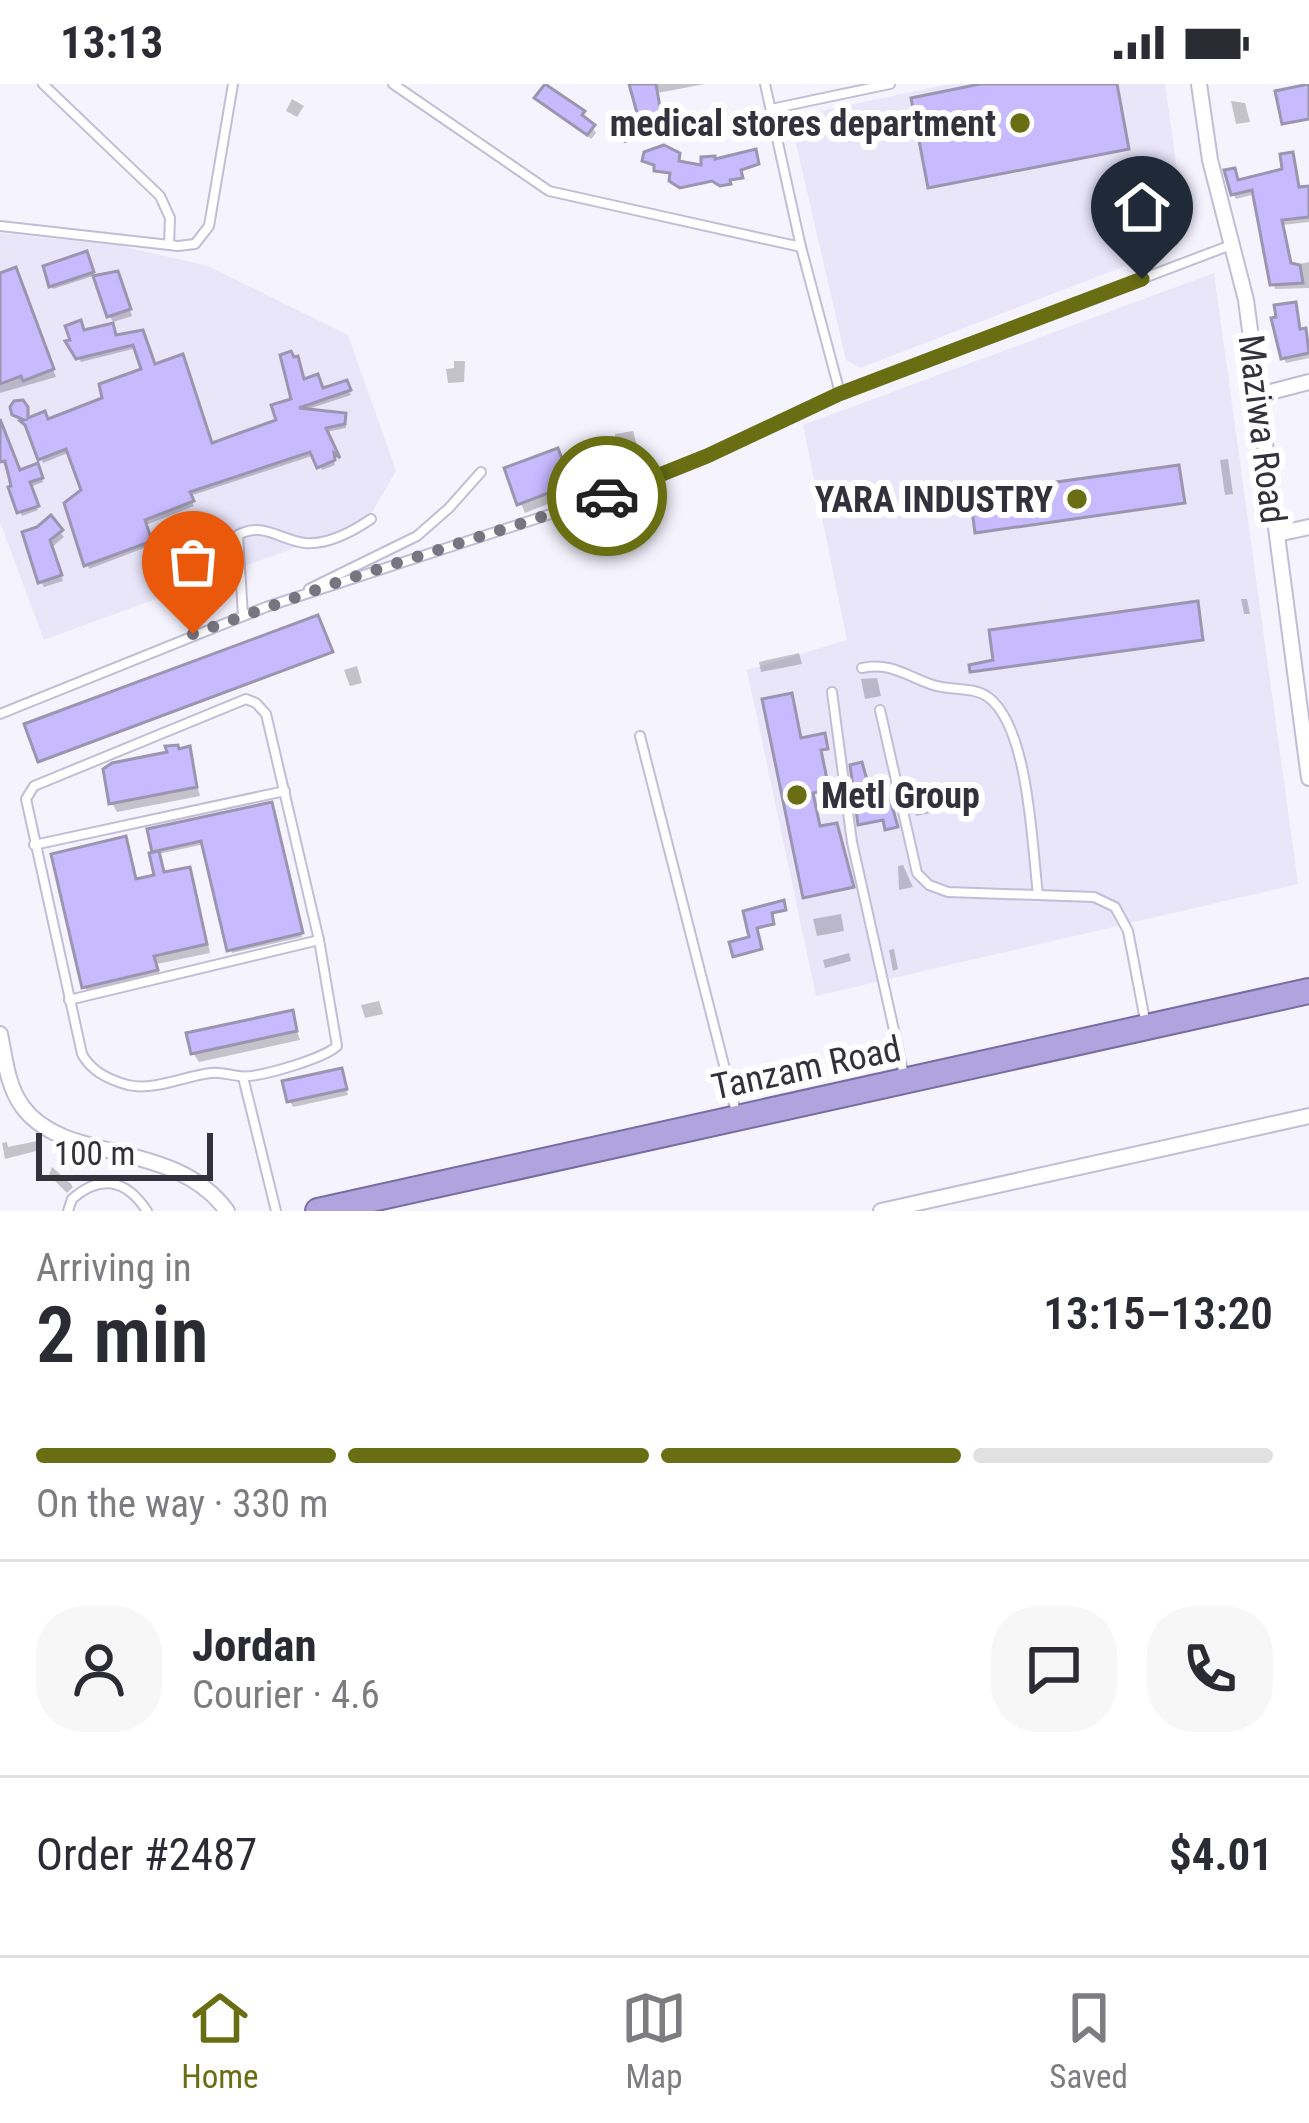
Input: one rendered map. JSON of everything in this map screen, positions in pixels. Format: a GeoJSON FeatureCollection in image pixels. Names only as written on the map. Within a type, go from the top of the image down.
{"type":"FeatureCollection","features":[{"type":"Feature","properties":{"kind":"highway","name":"Tanzam Road"},"geometry":{"type":"LineString","coordinates":[[318,1211],[1309,991]]}},
{"type":"Feature","properties":{"kind":"street","name":"Maziwa Road"},"geometry":{"type":"LineString","coordinates":[[1201,84],[1210,160],[1246,300],[1309,778]]}},
{"type":"Feature","properties":{"kind":"street"},"geometry":{"type":"LineString","coordinates":[[1259,395],[1309,382]]}},
{"type":"Feature","properties":{"kind":"street"},"geometry":{"type":"LineString","coordinates":[[1277,534],[1309,527]]}},
{"type":"Feature","properties":{"kind":"street"},"geometry":{"type":"LineString","coordinates":[[0,1034],[11,1085],[21,1105],[37,1121],[77,1140],[184,1172],[227,1211]]}},
{"type":"Feature","properties":{"kind":"street"},"geometry":{"type":"LineString","coordinates":[[881,1211],[920,1207],[1309,1116]]}},
{"type":"Feature","properties":{"kind":"lane"},"geometry":{"type":"LineString","coordinates":[[43,84],[160,196],[170,218],[169,244]]}},
{"type":"Feature","properties":{"kind":"lane"},"geometry":{"type":"LineString","coordinates":[[0,226],[195,244],[206,233],[233,84]]}},
{"type":"Feature","properties":{"kind":"lane"},"geometry":{"type":"LineString","coordinates":[[393,84],[549,191],[801,247]]}},
{"type":"Feature","properties":{"kind":"lane"},"geometry":{"type":"LineString","coordinates":[[766,84],[839,394]]}},
{"type":"Feature","properties":{"kind":"lane"},"geometry":{"type":"LineString","coordinates":[[771,109],[890,84]]}},
{"type":"Feature","properties":{"kind":"lane"},"geometry":{"type":"LineString","coordinates":[[0,714],[297,596],[615,494],[839,394],[1234,244]]}},
{"type":"Feature","properties":{"kind":"lane"},"geometry":{"type":"LineString","coordinates":[[297,596],[417,536],[481,472]]}},
{"type":"Feature","properties":{"kind":"lane"},"geometry":{"type":"LineString","coordinates":[[243,616],[238,535],[256,528],[313,543],[348,533],[371,519]]}},
{"type":"Feature","properties":{"kind":"lane"},"geometry":{"type":"LineString","coordinates":[[862,668],[878,664],[932,685],[977,692],[1005,715],[1024,786],[1038,895]]}},
{"type":"Feature","properties":{"kind":"lane"},"geometry":{"type":"LineString","coordinates":[[832,692],[853,842],[905,1083]]}},
{"type":"Feature","properties":{"kind":"lane"},"geometry":{"type":"LineString","coordinates":[[246,699],[266,714],[319,940],[337,1046],[307,1060],[242,1077],[215,1072],[150,1086],[131,1086],[87,1064],[34,844],[26,799],[34,786],[246,699]]}},
{"type":"Feature","properties":{"kind":"lane"},"geometry":{"type":"LineString","coordinates":[[880,710],[917,874],[948,892],[1094,897],[1115,907],[1128,931],[1147,1028]]}},
{"type":"Feature","properties":{"kind":"lane"},"geometry":{"type":"LineString","coordinates":[[640,736],[737,1118]]}},
{"type":"Feature","properties":{"kind":"lane"},"geometry":{"type":"LineString","coordinates":[[34,844],[284,791]]}},
{"type":"Feature","properties":{"kind":"lane"},"geometry":{"type":"LineString","coordinates":[[70,1000],[319,940]]}},
{"type":"Feature","properties":{"kind":"lane"},"geometry":{"type":"LineString","coordinates":[[242,1077],[276,1211]]}},
{"type":"Feature","properties":{"kind":"lane"},"geometry":{"type":"LineString","coordinates":[[68,1211],[72,1199],[98,1183],[115,1184],[148,1211]]}},
{"type":"Feature","properties":{"kind":"shaded area"},"geometry":{"type":"Polygon","coordinates":[[[950,84],[1165,84],[1186,234],[1177,246],[860,368],[846,360],[789,113],[806,114],[950,84]]]}},
{"type":"Feature","properties":{"kind":"shaded area"},"geometry":{"type":"Polygon","coordinates":[[[0,233],[117,245],[208,266],[348,335],[396,471],[367,521],[44,640],[0,522],[0,233]]]}},
{"type":"Feature","properties":{"kind":"shaded area"},"geometry":{"type":"Polygon","coordinates":[[[1214,273],[1298,884],[816,996],[747,670],[847,640],[803,425],[1214,273]]]}},
{"type":"Feature","properties":{"kind":"building"},"geometry":{"type":"Polygon","coordinates":[[[545,84],[585,111],[582,115],[595,125],[587,135],[534,98],[545,84]]]}},
{"type":"Feature","properties":{"kind":"building"},"geometry":{"type":"Polygon","coordinates":[[[629,84],[656,84],[664,131],[626,141],[637,113],[629,84]]]}},
{"type":"Feature","properties":{"kind":"building","name":"medical stores department"},"geometry":{"type":"Polygon","coordinates":[[[980,84],[1117,84],[1129,149],[928,188],[911,98],[980,84]]]}},
{"type":"Feature","properties":{"kind":"building"},"geometry":{"type":"Polygon","coordinates":[[[1309,84],[1309,119],[1282,124],[1275,91],[1309,84]]]}},
{"type":"Feature","properties":{"kind":"building"},"geometry":{"type":"Polygon","coordinates":[[[664,145],[680,153],[679,161],[701,165],[701,157],[715,159],[756,149],[759,164],[741,170],[743,178],[730,180],[731,184],[720,186],[712,181],[680,188],[669,181],[670,173],[654,171],[654,165],[642,161],[644,152],[664,145]]]}},
{"type":"Feature","properties":{"kind":"building"},"geometry":{"type":"Polygon","coordinates":[[[1293,152],[1299,187],[1309,186],[1309,217],[1282,220],[1291,263],[1300,265],[1303,283],[1270,285],[1252,190],[1231,195],[1224,170],[1235,168],[1238,180],[1282,169],[1280,154],[1293,152]]]}},
{"type":"Feature","properties":{"kind":"building"},"geometry":{"type":"Polygon","coordinates":[[[87,251],[94,272],[49,287],[43,266],[87,251]]]}},
{"type":"Feature","properties":{"kind":"building"},"geometry":{"type":"Polygon","coordinates":[[[16,267],[54,369],[0,384],[0,273],[16,267]]]}},
{"type":"Feature","properties":{"kind":"building"},"geometry":{"type":"Polygon","coordinates":[[[118,271],[131,309],[107,317],[93,276],[118,271]]]}},
{"type":"Feature","properties":{"kind":"building"},"geometry":{"type":"Polygon","coordinates":[[[1296,302],[1309,353],[1281,359],[1271,318],[1276,317],[1274,305],[1296,302]]]}},
{"type":"Feature","properties":{"kind":"building"},"geometry":{"type":"Polygon","coordinates":[[[81,320],[84,330],[113,323],[116,335],[143,330],[155,364],[183,354],[212,443],[276,420],[271,405],[291,399],[280,355],[291,351],[298,356],[304,379],[318,374],[323,388],[347,380],[351,390],[299,408],[346,413],[345,424],[326,428],[340,458],[334,453],[335,460],[317,468],[310,452],[190,492],[194,501],[145,520],[152,541],[84,566],[64,503],[81,490],[66,449],[38,460],[20,421],[24,420],[12,415],[10,407],[23,400],[28,418],[45,411],[48,419],[102,398],[99,384],[141,369],[133,345],[76,359],[65,341],[70,340],[65,326],[81,320]]]}},
{"type":"Feature","properties":{"kind":"building"},"geometry":{"type":"Polygon","coordinates":[[[0,419],[20,470],[38,463],[43,478],[30,482],[39,506],[17,513],[5,461],[0,462],[0,419]]]}},
{"type":"Feature","properties":{"kind":"building"},"geometry":{"type":"Polygon","coordinates":[[[558,448],[568,475],[584,468],[588,478],[517,505],[504,468],[558,448]]]}},
{"type":"Feature","properties":{"kind":"building","name":"YARA INDUSTRY"},"geometry":{"type":"Polygon","coordinates":[[[1179,465],[1185,503],[975,533],[970,494],[1179,465]]]}},
{"type":"Feature","properties":{"kind":"building"},"geometry":{"type":"Polygon","coordinates":[[[51,515],[63,530],[50,540],[62,575],[38,583],[22,532],[51,515]]]}},
{"type":"Feature","properties":{"kind":"building","name":"YARA INDUSTRY"},"geometry":{"type":"Polygon","coordinates":[[[1198,601],[1203,640],[970,672],[969,665],[993,660],[989,630],[1198,601]]]}},
{"type":"Feature","properties":{"kind":"building"},"geometry":{"type":"Polygon","coordinates":[[[318,615],[333,652],[38,762],[24,724],[318,615]]]}},
{"type":"Feature","properties":{"kind":"building","name":"Metl Group"},"geometry":{"type":"Polygon","coordinates":[[[792,693],[801,738],[825,733],[828,749],[821,750],[829,789],[813,793],[820,826],[837,823],[854,887],[803,898],[762,699],[792,693]]]}},
{"type":"Feature","properties":{"kind":"building"},"geometry":{"type":"Polygon","coordinates":[[[178,745],[179,749],[190,746],[197,787],[109,804],[103,769],[178,745]]]}},
{"type":"Feature","properties":{"kind":"building"},"geometry":{"type":"Polygon","coordinates":[[[862,762],[867,780],[884,778],[898,827],[885,830],[883,820],[858,825],[850,765],[862,762]]]}},
{"type":"Feature","properties":{"kind":"building"},"geometry":{"type":"Polygon","coordinates":[[[272,802],[303,933],[227,951],[201,841],[152,852],[147,829],[272,802]]]}},
{"type":"Feature","properties":{"kind":"building"},"geometry":{"type":"Polygon","coordinates":[[[126,836],[136,879],[154,875],[149,853],[159,851],[164,872],[190,867],[207,944],[154,956],[158,970],[82,988],[51,854],[126,836]]]}},
{"type":"Feature","properties":{"kind":"building"},"geometry":{"type":"Polygon","coordinates":[[[784,900],[786,910],[772,913],[774,924],[757,928],[762,949],[733,957],[729,942],[749,937],[743,911],[784,900]]]}},
{"type":"Feature","properties":{"kind":"building"},"geometry":{"type":"Polygon","coordinates":[[[293,1010],[297,1031],[191,1054],[186,1033],[293,1010]]]}},
{"type":"Feature","properties":{"kind":"building"},"geometry":{"type":"Polygon","coordinates":[[[342,1068],[347,1089],[287,1102],[282,1081],[342,1068]]]}},
{"type":"Feature","properties":{"kind":"way so far"},"geometry":{"type":"LineString","coordinates":[[193,634],[607,496]]}},
{"type":"Feature","properties":{"kind":"place","name":"medical stores department"},"geometry":{"type":"Point","coordinates":[1020,123]}},
{"type":"Feature","properties":{"kind":"place","name":"YARA INDUSTRY"},"geometry":{"type":"Point","coordinates":[1077,499]}},
{"type":"Feature","properties":{"kind":"place","name":"Metl Group"},"geometry":{"type":"Point","coordinates":[797,795]}},
{"type":"Feature","properties":{"kind":"route"},"geometry":{"type":"LineString","coordinates":[[607,496],[707,456],[839,394],[1142,279]]}}]}
